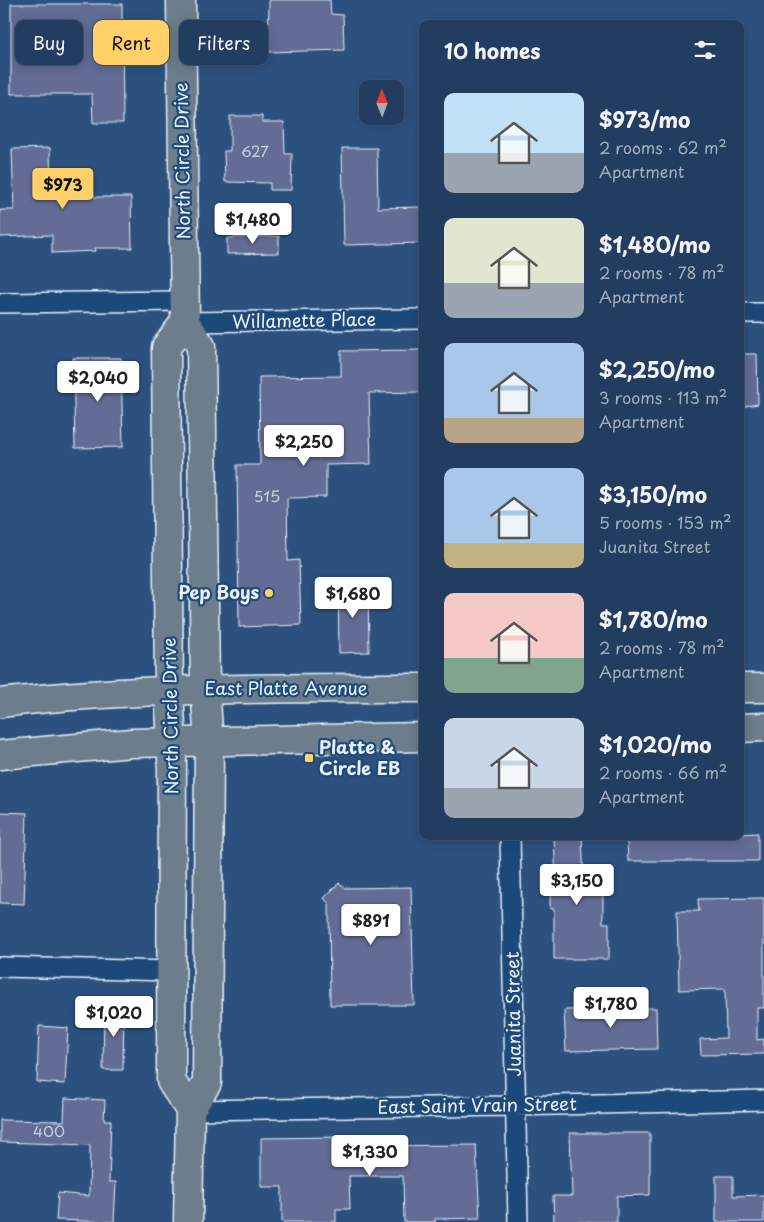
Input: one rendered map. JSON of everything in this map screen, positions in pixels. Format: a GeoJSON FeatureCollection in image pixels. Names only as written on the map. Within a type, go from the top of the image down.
{"type":"FeatureCollection","features":[{"type":"Feature","properties":{"kind":"main road","name":"North Circle Drive"},"geometry":{"type":"LineString","coordinates":[[181,0],[185,312],[201,346],[205,688],[209,742],[207,1083],[190,1110],[171,1081],[172,743],[169,691],[166,347],[185,312]]}},
{"type":"Feature","properties":{"kind":"main road","name":"East Platte Avenue"},"geometry":{"type":"LineString","coordinates":[[0,703],[51,697],[205,688],[419,688]]}},
{"type":"Feature","properties":{"kind":"main road"},"geometry":{"type":"LineString","coordinates":[[744,688],[764,688]]}},
{"type":"Feature","properties":{"kind":"main road"},"geometry":{"type":"LineString","coordinates":[[744,728],[764,727]]}},
{"type":"Feature","properties":{"kind":"main road"},"geometry":{"type":"LineString","coordinates":[[0,755],[105,745],[419,737]]}},
{"type":"Feature","properties":{"kind":"main road"},"geometry":{"type":"LineString","coordinates":[[188,1222],[190,1110]]}},
{"type":"Feature","properties":{"kind":"street","name":"Willamette Place"},"geometry":{"type":"LineString","coordinates":[[0,303],[185,312],[419,319]]}},
{"type":"Feature","properties":{"kind":"street"},"geometry":{"type":"LineString","coordinates":[[744,313],[764,313]]}},
{"type":"Feature","properties":{"kind":"street","name":"Juanita Street"},"geometry":{"type":"LineString","coordinates":[[510,840],[518,1222]]}},
{"type":"Feature","properties":{"kind":"street"},"geometry":{"type":"LineString","coordinates":[[0,967],[172,971]]}},
{"type":"Feature","properties":{"kind":"street","name":"East Saint Vrain Street"},"geometry":{"type":"LineString","coordinates":[[190,1110],[515,1106],[764,1100]]}},
{"type":"Feature","properties":{"kind":"building"},"geometry":{"type":"Polygon","coordinates":[[[269,0],[330,0],[331,14],[343,15],[344,50],[268,52],[269,0]]]}},
{"type":"Feature","properties":{"kind":"building"},"geometry":{"type":"Polygon","coordinates":[[[11,4],[122,4],[122,20],[93,20],[93,65],[123,65],[123,123],[93,123],[92,94],[11,94],[11,4]]]}},
{"type":"Feature","properties":{"kind":"building"},"geometry":{"type":"Polygon","coordinates":[[[230,116],[262,116],[262,122],[284,122],[285,154],[292,154],[291,190],[270,190],[270,183],[225,182],[224,151],[230,151],[230,116]]]}},
{"type":"Feature","properties":{"kind":"building"},"geometry":{"type":"Polygon","coordinates":[[[50,148],[51,196],[94,194],[94,197],[131,197],[132,248],[95,248],[96,251],[52,253],[52,235],[0,237],[0,210],[14,210],[12,149],[50,148]]]}},
{"type":"Feature","properties":{"kind":"building"},"geometry":{"type":"Polygon","coordinates":[[[342,148],[377,148],[378,208],[419,207],[419,243],[344,245],[342,148]]]}},
{"type":"Feature","properties":{"kind":"building"},"geometry":{"type":"Polygon","coordinates":[[[279,236],[279,253],[227,254],[227,238],[279,236]]]}},
{"type":"Feature","properties":{"kind":"building"},"geometry":{"type":"Polygon","coordinates":[[[419,350],[419,392],[369,393],[371,464],[326,465],[326,497],[287,498],[288,561],[299,560],[301,625],[239,627],[237,465],[260,465],[259,377],[341,376],[341,351],[419,350]]]}},
{"type":"Feature","properties":{"kind":"building"},"geometry":{"type":"Polygon","coordinates":[[[744,354],[757,354],[758,404],[744,406],[744,354]]]}},
{"type":"Feature","properties":{"kind":"building"},"geometry":{"type":"Polygon","coordinates":[[[73,358],[121,358],[123,447],[75,448],[73,358]]]}},
{"type":"Feature","properties":{"kind":"building"},"geometry":{"type":"Polygon","coordinates":[[[338,585],[368,585],[369,652],[339,653],[338,585]]]}},
{"type":"Feature","properties":{"kind":"building"},"geometry":{"type":"Polygon","coordinates":[[[0,812],[27,813],[24,904],[0,903],[0,812]]]}},
{"type":"Feature","properties":{"kind":"building"},"geometry":{"type":"Polygon","coordinates":[[[758,833],[758,861],[628,861],[627,840],[744,840],[744,834],[758,833]]]}},
{"type":"Feature","properties":{"kind":"building"},"geometry":{"type":"Polygon","coordinates":[[[554,840],[582,840],[584,883],[603,883],[603,923],[609,923],[609,959],[554,959],[554,909],[550,909],[550,883],[556,883],[554,840]]]}},
{"type":"Feature","properties":{"kind":"building"},"geometry":{"type":"Polygon","coordinates":[[[339,883],[345,888],[411,887],[414,1005],[330,1005],[329,904],[324,898],[339,883]]]}},
{"type":"Feature","properties":{"kind":"building"},"geometry":{"type":"Polygon","coordinates":[[[764,898],[764,1008],[757,1008],[757,1040],[764,1039],[764,1054],[701,1055],[700,1039],[726,1038],[725,989],[679,990],[677,911],[699,911],[698,899],[764,898]]]}},
{"type":"Feature","properties":{"kind":"building"},"geometry":{"type":"Polygon","coordinates":[[[104,1006],[124,1006],[123,1070],[103,1070],[104,1006]]]}},
{"type":"Feature","properties":{"kind":"building"},"geometry":{"type":"Polygon","coordinates":[[[656,1008],[657,1049],[566,1051],[564,1010],[656,1008]]]}},
{"type":"Feature","properties":{"kind":"building"},"geometry":{"type":"Polygon","coordinates":[[[39,1026],[68,1028],[65,1084],[37,1082],[39,1026]]]}},
{"type":"Feature","properties":{"kind":"building"},"geometry":{"type":"Polygon","coordinates":[[[65,1098],[105,1100],[104,1120],[111,1120],[109,1182],[116,1182],[114,1222],[56,1220],[58,1193],[89,1196],[90,1145],[0,1142],[0,1120],[64,1121],[65,1098]]]}},
{"type":"Feature","properties":{"kind":"building"},"geometry":{"type":"Polygon","coordinates":[[[570,1133],[650,1133],[650,1195],[617,1196],[617,1222],[554,1222],[553,1196],[572,1196],[570,1133]]]}},
{"type":"Feature","properties":{"kind":"building"},"geometry":{"type":"Polygon","coordinates":[[[342,1137],[342,1146],[476,1145],[480,1218],[435,1219],[435,1222],[404,1222],[403,1176],[349,1176],[350,1209],[336,1209],[336,1222],[282,1222],[282,1187],[261,1187],[261,1138],[342,1137]]]}},
{"type":"Feature","properties":{"kind":"building"},"geometry":{"type":"Polygon","coordinates":[[[716,1176],[733,1176],[733,1196],[764,1195],[764,1222],[716,1222],[716,1176]]]}},
{"type":"Feature","properties":{"kind":"place","name":"Pep Boys"},"geometry":{"type":"Point","coordinates":[269,593]}},
{"type":"Feature","properties":{"kind":"place","name":"Platte & Circle EB"},"geometry":{"type":"Point","coordinates":[309,758]}}]}
